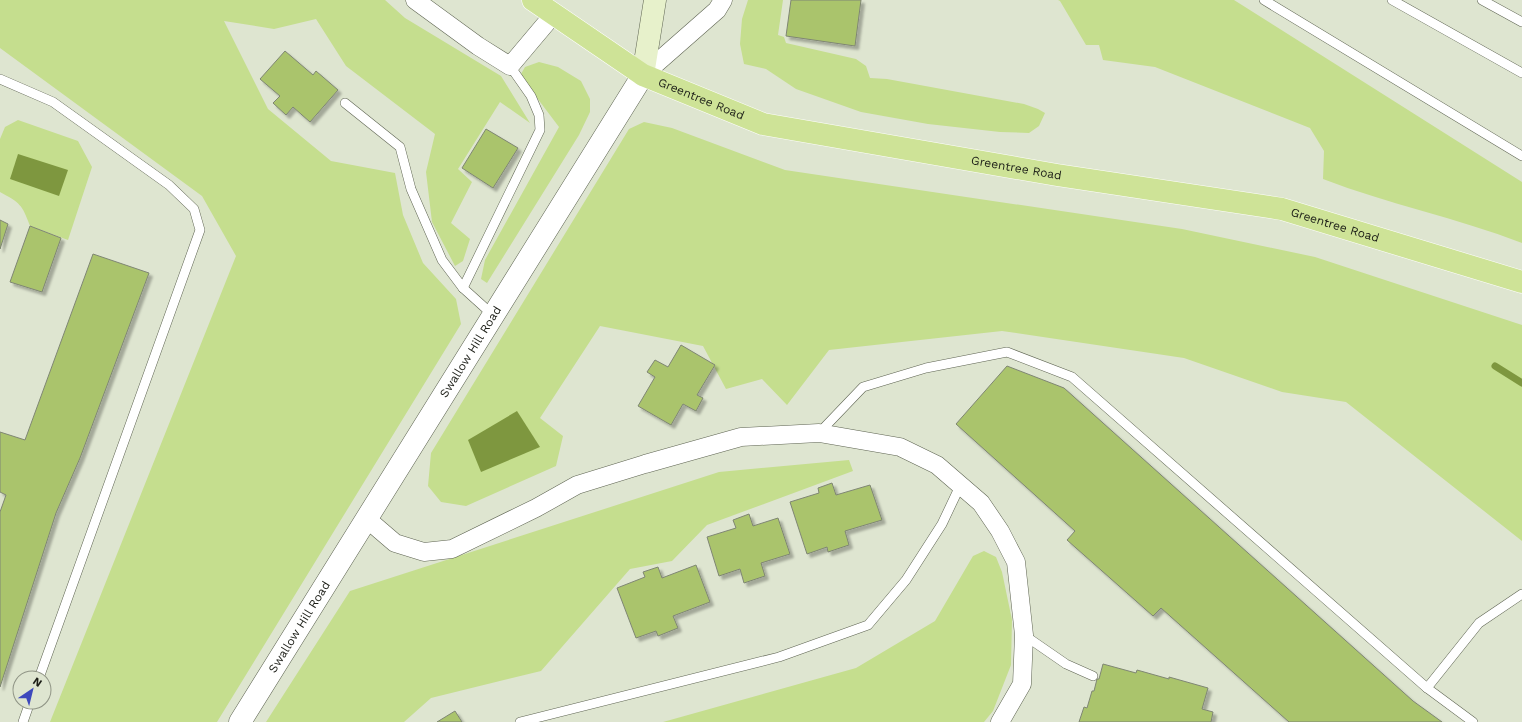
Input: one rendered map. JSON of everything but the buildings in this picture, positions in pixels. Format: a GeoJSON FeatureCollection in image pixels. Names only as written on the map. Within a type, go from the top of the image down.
{"type":"FeatureCollection","features":[{"type":"Feature","properties":{"kind":"main road","name":"Greentree Road"},"geometry":{"type":"LineString","coordinates":[[533,0],[643,75],[763,124],[1057,175],[1282,209],[1522,282]]}},
{"type":"Feature","properties":{"kind":"main road"},"geometry":{"type":"LineString","coordinates":[[643,75],[655,0]]}},
{"type":"Feature","properties":{"kind":"street"},"geometry":{"type":"LineString","coordinates":[[415,0],[478,46],[510,66],[553,14]]}},
{"type":"Feature","properties":{"kind":"street","name":"Swallow Hill Road"},"geometry":{"type":"LineString","coordinates":[[240,722],[643,75],[717,10],[722,0]]}},
{"type":"Feature","properties":{"kind":"street"},"geometry":{"type":"LineString","coordinates":[[367,519],[395,543],[424,552],[452,549],[536,508],[577,485],[741,437],[819,433],[900,447],[937,465],[981,503],[1000,531],[1016,562],[1024,635],[1022,684],[1000,722]]}},
{"type":"Feature","properties":{"kind":"lane"},"geometry":{"type":"LineString","coordinates":[[1264,0],[1522,156]]}},
{"type":"Feature","properties":{"kind":"lane"},"geometry":{"type":"LineString","coordinates":[[1392,0],[1522,73]]}},
{"type":"Feature","properties":{"kind":"lane"},"geometry":{"type":"LineString","coordinates":[[1482,0],[1522,22]]}},
{"type":"Feature","properties":{"kind":"lane"},"geometry":{"type":"LineString","coordinates":[[463,288],[540,130],[539,115],[531,96],[510,66]]}},
{"type":"Feature","properties":{"kind":"lane"},"geometry":{"type":"LineString","coordinates":[[0,79],[53,102],[169,185],[194,209],[200,230],[42,670]]}},
{"type":"Feature","properties":{"kind":"lane"},"geometry":{"type":"LineString","coordinates":[[345,103],[400,147],[411,189],[442,260],[463,288],[494,316]]}},
{"type":"Feature","properties":{"kind":"lane"},"geometry":{"type":"LineString","coordinates":[[819,433],[863,387],[926,368],[1007,352],[1072,377],[1427,688],[1473,722]]}},
{"type":"Feature","properties":{"kind":"lane"},"geometry":{"type":"LineString","coordinates":[[520,722],[778,657],[868,625],[906,580],[942,524],[960,486]]}},
{"type":"Feature","properties":{"kind":"lane"},"geometry":{"type":"LineString","coordinates":[[1427,688],[1479,623],[1522,594]]}},
{"type":"Feature","properties":{"kind":"lane"},"geometry":{"type":"LineString","coordinates":[[1024,635],[1066,664],[1092,676]]}},
{"type":"Feature","properties":{"kind":"lane"},"geometry":{"type":"LineString","coordinates":[[23,722],[27,710]]}},
{"type":"Feature","properties":{"kind":"shaded area"},"geometry":{"type":"Polygon","coordinates":[[[0,0],[385,0],[405,18],[501,76],[530,123],[500,102],[458,169],[472,182],[451,223],[470,239],[463,261],[455,266],[432,222],[426,172],[435,134],[346,66],[316,19],[274,29],[224,21],[268,109],[331,161],[395,173],[403,215],[423,263],[456,299],[461,324],[217,722],[50,722],[236,256],[202,196],[0,48],[0,0]]]}},
{"type":"Feature","properties":{"kind":"shaded area"},"geometry":{"type":"Polygon","coordinates":[[[748,0],[783,0],[778,35],[784,37],[786,43],[856,59],[866,66],[870,78],[887,79],[1024,104],[1045,113],[1039,126],[1029,133],[1000,132],[928,124],[861,112],[796,89],[766,69],[744,64],[740,44],[742,19],[748,0]]]}},
{"type":"Feature","properties":{"kind":"shaded area"},"geometry":{"type":"Polygon","coordinates":[[[1058,0],[1234,0],[1522,182],[1522,243],[1323,179],[1324,151],[1310,128],[1155,67],[1103,60],[1099,45],[1086,45],[1058,0]]]}},
{"type":"Feature","properties":{"kind":"shaded area"},"geometry":{"type":"Polygon","coordinates":[[[539,62],[558,67],[581,81],[590,99],[590,112],[579,135],[487,283],[481,279],[485,260],[559,127],[525,82],[521,74],[525,67],[539,62]]]}},
{"type":"Feature","properties":{"kind":"shaded area"},"geometry":{"type":"Polygon","coordinates":[[[18,120],[78,141],[92,167],[68,240],[30,226],[20,205],[0,192],[0,139],[5,127],[18,120]]]}},
{"type":"Feature","properties":{"kind":"shaded area"},"geometry":{"type":"Polygon","coordinates":[[[644,122],[672,128],[785,170],[1182,229],[1315,257],[1522,325],[1522,541],[1346,402],[1282,392],[1184,358],[1002,331],[829,350],[787,405],[762,379],[726,389],[703,346],[600,326],[540,418],[563,436],[556,466],[466,506],[441,502],[428,486],[431,453],[629,129],[644,122]]]}},
{"type":"Feature","properties":{"kind":"shaded area"},"geometry":{"type":"Polygon","coordinates":[[[18,154],[68,170],[59,196],[10,179],[18,154]]]}},
{"type":"Feature","properties":{"kind":"shaded area"},"geometry":{"type":"Polygon","coordinates":[[[517,411],[540,447],[481,472],[468,440],[517,411]]]}},
{"type":"Feature","properties":{"kind":"shaded area"},"geometry":{"type":"Polygon","coordinates":[[[849,460],[853,471],[707,525],[672,561],[630,569],[541,671],[431,698],[404,722],[266,722],[350,591],[719,472],[849,460]]]}},
{"type":"Feature","properties":{"kind":"shaded area"},"geometry":{"type":"Polygon","coordinates":[[[984,551],[996,557],[1002,572],[1012,620],[1011,665],[993,711],[984,722],[663,722],[856,668],[935,621],[973,556],[984,551]]]}},
{"type":"Feature","properties":{"kind":"waterway"},"geometry":{"type":"LineString","coordinates":[[1495,366],[1522,383]]}}]}
